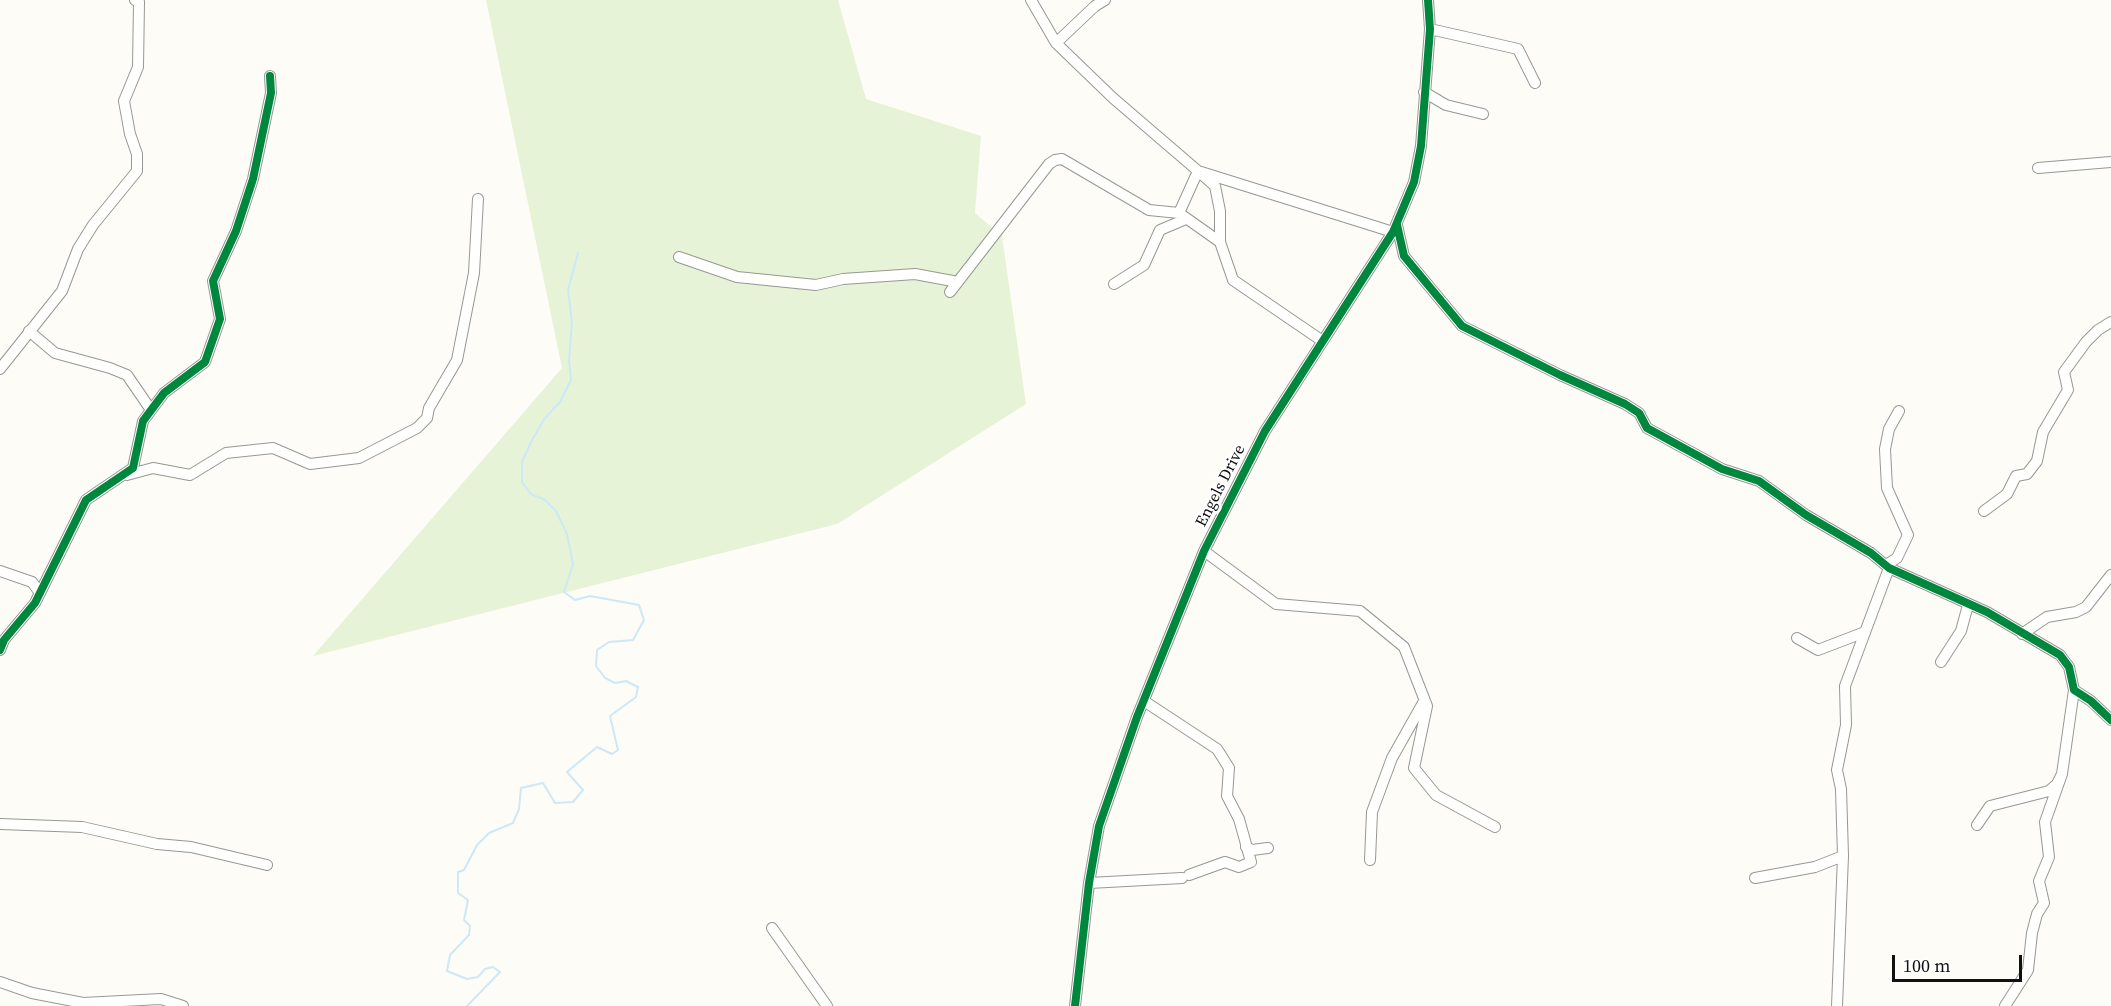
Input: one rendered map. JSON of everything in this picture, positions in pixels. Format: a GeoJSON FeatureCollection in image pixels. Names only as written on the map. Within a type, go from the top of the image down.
{"type":"FeatureCollection","features":[{"type":"Feature","properties":{"kind":"street"},"geometry":{"type":"LineString","coordinates":[[0,369],[62,291],[78,249],[93,225],[137,171],[138,154],[130,134],[124,101],[138,67],[139,2],[135,0]]}},
{"type":"Feature","properties":{"kind":"street"},"geometry":{"type":"LineString","coordinates":[[1031,0],[1056,43],[1113,98],[1215,186],[1220,211],[1220,242],[1233,280],[1321,340]]}},
{"type":"Feature","properties":{"kind":"street"},"geometry":{"type":"LineString","coordinates":[[1056,43],[1095,6],[1105,0]]}},
{"type":"Feature","properties":{"kind":"street","name":"Engels Drive"},"geometry":{"type":"LineString","coordinates":[[1075,1006],[1089,883],[1099,826],[1143,701],[1204,551],[1265,431],[1321,340],[1395,229],[1414,182],[1430,29],[1428,0]]}},
{"type":"Feature","properties":{"kind":"street"},"geometry":{"type":"LineString","coordinates":[[1430,29],[1518,49],[1535,83]]}},
{"type":"Feature","properties":{"kind":"street"},"geometry":{"type":"LineString","coordinates":[[0,650],[4,640],[35,603],[86,500],[133,468],[143,421],[165,393],[205,362],[220,319],[213,281],[236,231],[253,179],[271,93],[270,75]]}},
{"type":"Feature","properties":{"kind":"street"},"geometry":{"type":"LineString","coordinates":[[1424,93],[1446,105],[1483,114]]}},
{"type":"Feature","properties":{"kind":"street"},"geometry":{"type":"LineString","coordinates":[[950,292],[1049,164],[1055,160],[1062,159],[1149,210],[1183,216],[1220,242]]}},
{"type":"Feature","properties":{"kind":"street"},"geometry":{"type":"LineString","coordinates":[[2038,168],[2111,162]]}},
{"type":"Feature","properties":{"kind":"street"},"geometry":{"type":"LineString","coordinates":[[1114,284],[1144,265],[1160,230],[1183,216],[1198,171]]}},
{"type":"Feature","properties":{"kind":"street"},"geometry":{"type":"LineString","coordinates":[[1198,171],[1395,229],[1404,256],[1462,326],[1560,375],[1625,404],[1638,413],[1647,428],[1722,469],[1759,481],[1806,515],[1871,553],[1887,567],[2009,624],[2060,655],[2069,667],[2074,690],[2062,774],[2045,822],[2049,857],[2039,881],[2044,903],[2037,914],[2032,933],[2028,970],[2005,1006]]}},
{"type":"Feature","properties":{"kind":"street"},"geometry":{"type":"LineString","coordinates":[[122,476],[153,468],[190,475],[226,453],[273,448],[310,464],[359,458],[417,428],[427,418],[429,408],[457,360],[474,273],[478,199]]}},
{"type":"Feature","properties":{"kind":"street"},"geometry":{"type":"LineString","coordinates":[[679,257],[737,277],[816,285],[843,279],[915,274],[958,282]]}},
{"type":"Feature","properties":{"kind":"street"},"geometry":{"type":"LineString","coordinates":[[1984,511],[2007,494],[2016,476],[2027,474],[2037,461],[2043,432],[2068,390],[2064,372],[2086,342],[2098,330],[2111,322]]}},
{"type":"Feature","properties":{"kind":"street"},"geometry":{"type":"LineString","coordinates":[[29,331],[55,353],[128,375],[151,410]]}},
{"type":"Feature","properties":{"kind":"street"},"geometry":{"type":"LineString","coordinates":[[1837,1006],[1843,856],[1841,789],[1837,770],[1846,725],[1845,686],[1887,567],[1897,558],[1908,535],[1887,488],[1885,449],[1888,429],[1899,411]]}},
{"type":"Feature","properties":{"kind":"street"},"geometry":{"type":"LineString","coordinates":[[1204,551],[1276,604],[1360,611],[1404,647],[1427,706],[1414,768],[1436,795],[1496,827]]}},
{"type":"Feature","properties":{"kind":"street"},"geometry":{"type":"LineString","coordinates":[[0,571],[32,582],[40,593]]}},
{"type":"Feature","properties":{"kind":"street"},"geometry":{"type":"LineString","coordinates":[[2022,634],[2047,617],[2076,612],[2086,607],[2111,575]]}},
{"type":"Feature","properties":{"kind":"street"},"geometry":{"type":"LineString","coordinates":[[1941,662],[1961,631],[1968,604]]}},
{"type":"Feature","properties":{"kind":"street"},"geometry":{"type":"LineString","coordinates":[[1797,638],[1818,650],[1865,632]]}},
{"type":"Feature","properties":{"kind":"street"},"geometry":{"type":"LineString","coordinates":[[2074,690],[2091,701],[2111,720]]}},
{"type":"Feature","properties":{"kind":"street"},"geometry":{"type":"LineString","coordinates":[[1370,860],[1372,812],[1392,758],[1424,700]]}},
{"type":"Feature","properties":{"kind":"street"},"geometry":{"type":"LineString","coordinates":[[1089,883],[1186,876],[1225,862],[1239,867],[1251,862],[1239,819],[1227,796],[1229,768],[1217,749],[1143,701]]}},
{"type":"Feature","properties":{"kind":"street"},"geometry":{"type":"LineString","coordinates":[[1977,825],[1989,806],[2049,791],[2062,774]]}},
{"type":"Feature","properties":{"kind":"street"},"geometry":{"type":"LineString","coordinates":[[0,824],[82,827],[157,844],[192,847],[267,865]]}},
{"type":"Feature","properties":{"kind":"street"},"geometry":{"type":"LineString","coordinates":[[1246,847],[1252,850],[1268,848]]}},
{"type":"Feature","properties":{"kind":"street"},"geometry":{"type":"LineString","coordinates":[[1755,878],[1815,867],[1843,856]]}},
{"type":"Feature","properties":{"kind":"street"},"geometry":{"type":"LineString","coordinates":[[772,928],[827,1006]]}},
{"type":"Feature","properties":{"kind":"street"},"geometry":{"type":"LineString","coordinates":[[0,982],[32,993],[83,1004],[161,999],[183,1006]]}},
{"type":"Feature","properties":{"kind":"green space"},"geometry":{"type":"Polygon","coordinates":[[[486,0],[838,0],[866,99],[981,136],[975,213],[1002,236],[1026,404],[837,524],[313,656],[562,368],[486,0]]]}},
{"type":"Feature","properties":{"kind":"waterway"},"geometry":{"type":"LineString","coordinates":[[467,1006],[500,972],[493,967],[485,969],[478,977],[467,979],[447,971],[450,955],[469,935],[470,926],[464,920],[468,900],[458,893],[458,872],[464,870],[477,845],[489,833],[513,823],[519,809],[521,788],[543,783],[555,803],[573,802],[583,790],[567,772],[597,747],[612,754],[618,750],[610,716],[636,697],[638,687],[626,681],[615,683],[605,678],[596,666],[597,650],[609,642],[633,640],[644,620],[639,605],[590,596],[575,600],[564,592],[573,564],[567,534],[556,511],[545,500],[531,494],[522,482],[522,462],[531,442],[545,418],[560,402],[571,380],[569,360],[572,323],[568,290],[578,253]]}},
{"type":"Feature","properties":{"kind":"cycle path"},"geometry":{"type":"LineString","coordinates":[[1075,1006],[1089,883],[1099,826],[1137,717],[1204,551],[1265,431],[1393,232],[1414,182],[1421,146],[1430,29],[1428,0]]}},
{"type":"Feature","properties":{"kind":"cycle path"},"geometry":{"type":"LineString","coordinates":[[0,650],[4,640],[35,603],[86,500],[133,468],[143,421],[164,393],[205,362],[220,319],[213,281],[236,231],[253,179],[271,93],[270,76]]}},
{"type":"Feature","properties":{"kind":"cycle path"},"geometry":{"type":"LineString","coordinates":[[1397,225],[1404,256],[1462,326],[1560,375],[1625,404],[1639,413],[1647,428],[1722,469],[1759,481],[1806,515],[1871,553],[1889,568],[1987,612],[2060,655],[2069,667],[2074,690],[2091,701],[2111,720]]}}]}
